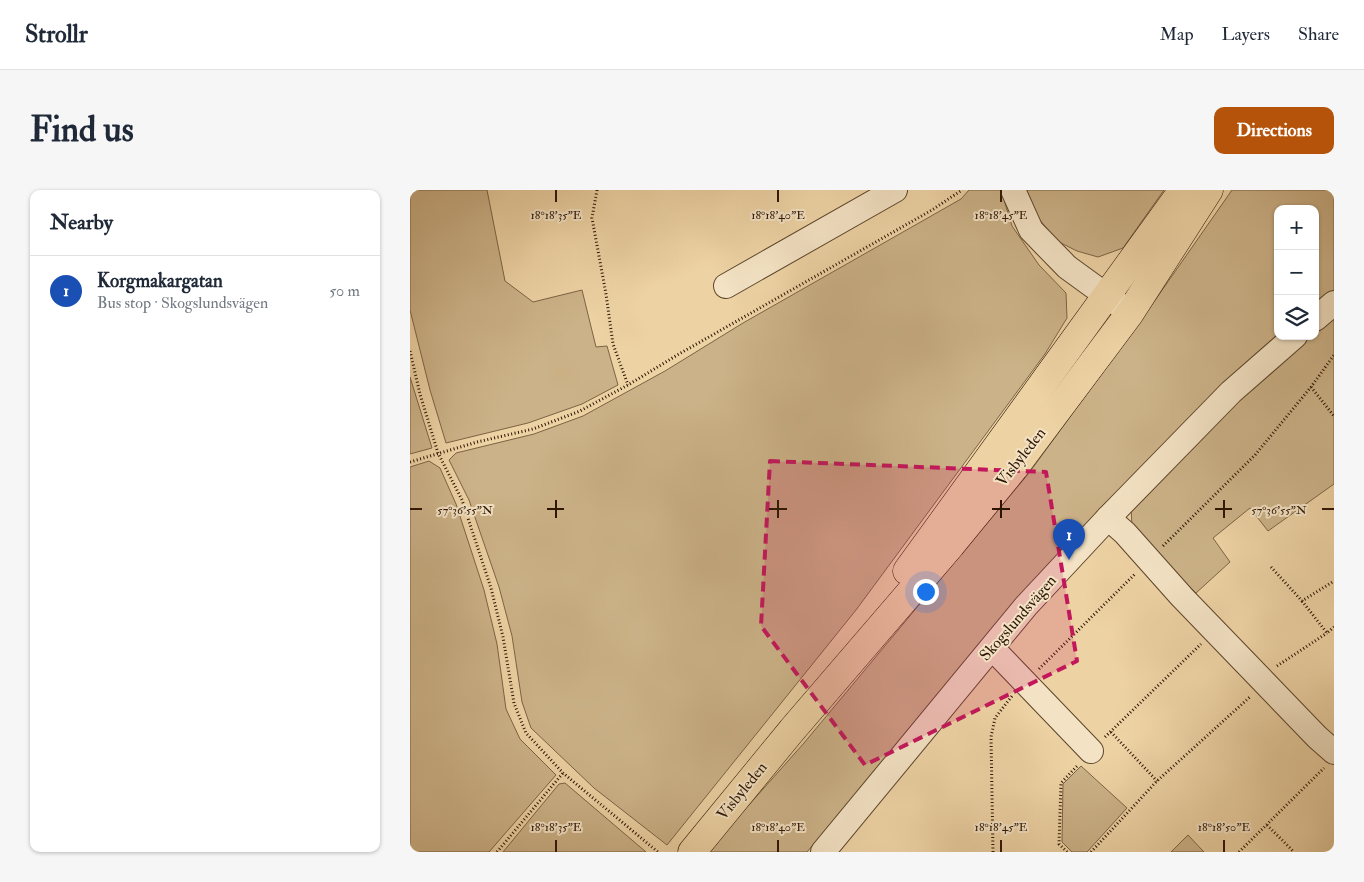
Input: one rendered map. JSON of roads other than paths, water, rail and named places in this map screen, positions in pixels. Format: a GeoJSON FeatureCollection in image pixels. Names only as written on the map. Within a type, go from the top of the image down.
{"type":"FeatureCollection","features":[{"type":"Feature","properties":{"kind":"main road","name":"Visbyleden"},"geometry":{"type":"LineString","coordinates":[[792,730],[1183,190]]}},
{"type":"Feature","properties":{"kind":"main road","name":"Visbyleden"},"geometry":{"type":"LineString","coordinates":[[692,852],[792,730],[951,545],[1014,468],[1130,313],[1209,190]]}},
{"type":"Feature","properties":{"kind":"street"},"geometry":{"type":"LineString","coordinates":[[726,286],[895,190]]}},
{"type":"Feature","properties":{"kind":"street"},"geometry":{"type":"LineString","coordinates":[[1013,190],[1031,230],[1067,267],[1130,313]]}},
{"type":"Feature","properties":{"kind":"street"},"geometry":{"type":"LineString","coordinates":[[1319,316],[1334,303]]}},
{"type":"Feature","properties":{"kind":"street","name":"Skogslundsvägen"},"geometry":{"type":"LineString","coordinates":[[835,847],[1026,606],[1108,518],[1231,392],[1290,340]]}},
{"type":"Feature","properties":{"kind":"street"},"geometry":{"type":"LineString","coordinates":[[1108,518],[1125,533],[1182,598],[1214,630],[1269,676],[1317,737],[1331,759]]}},
{"type":"Feature","properties":{"kind":"street"},"geometry":{"type":"LineString","coordinates":[[992,648],[1091,751]]}},
{"type":"Feature","properties":{"kind":"place","name":"Korgmakargatan"},"geometry":{"type":"Point","coordinates":[1069,560]}}]}
